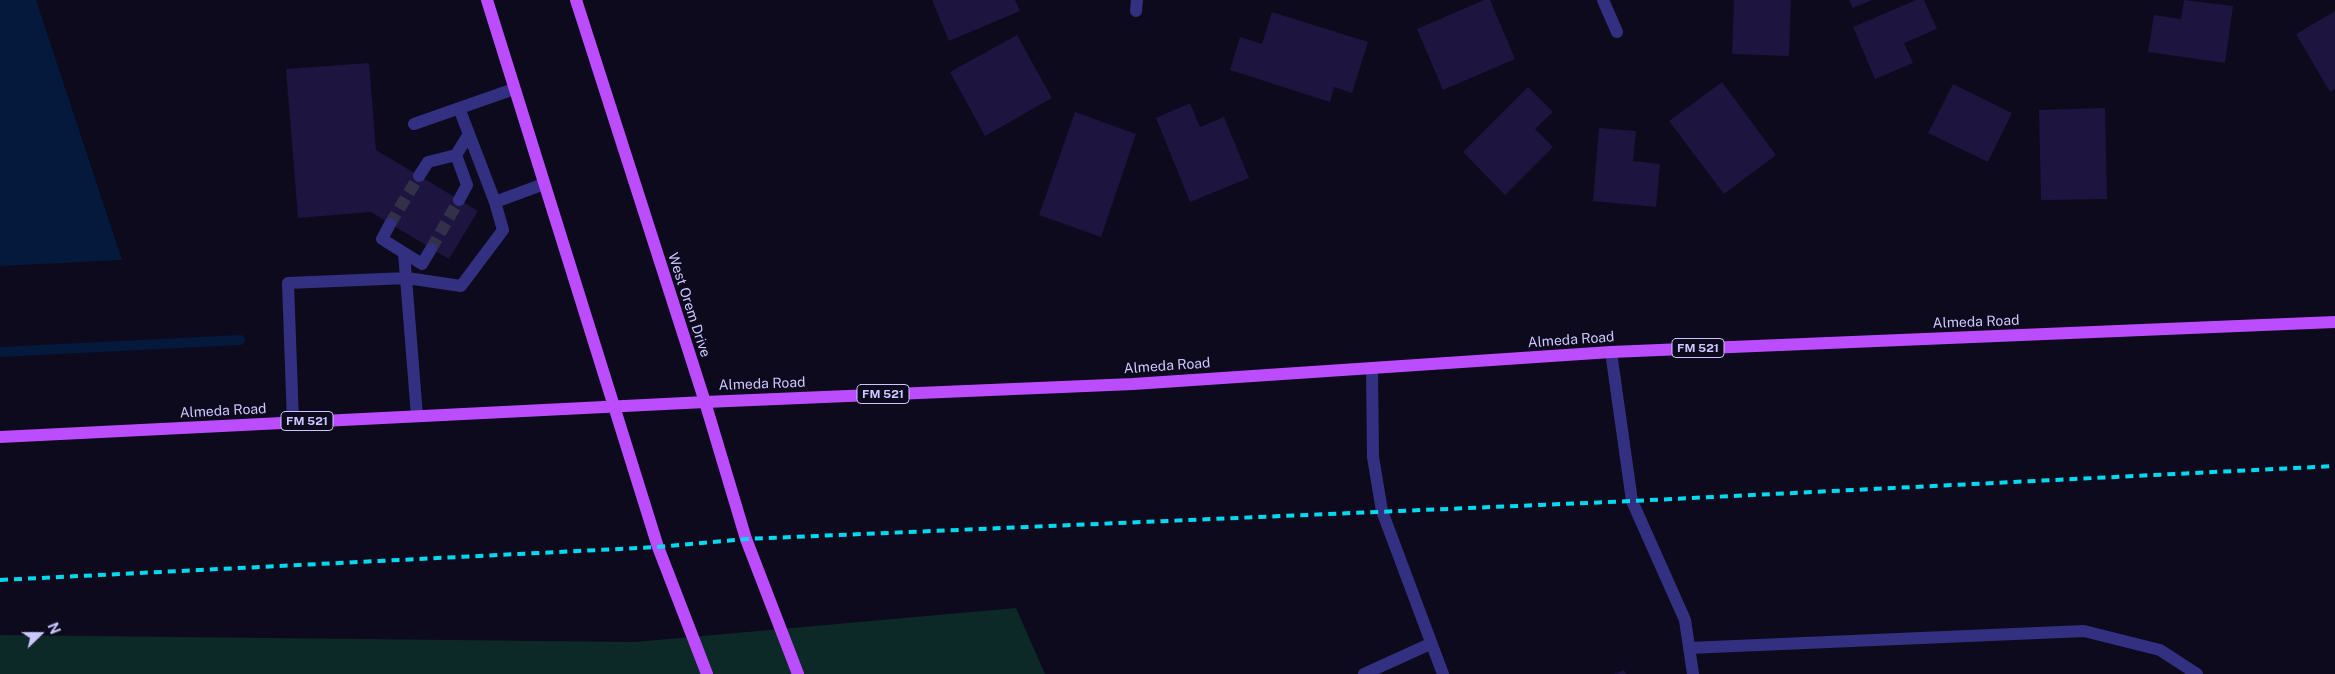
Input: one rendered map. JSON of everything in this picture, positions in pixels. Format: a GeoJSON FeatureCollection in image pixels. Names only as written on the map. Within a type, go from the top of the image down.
{"type":"FeatureCollection","features":[{"type":"Feature","properties":{"kind":"main road"},"geometry":{"type":"LineString","coordinates":[[487,0],[658,547],[707,674]]}},
{"type":"Feature","properties":{"kind":"main road","name":"West Orem Drive"},"geometry":{"type":"LineString","coordinates":[[576,0],[746,539],[798,674]]}},
{"type":"Feature","properties":{"kind":"main road","name":"Almeda Road"},"geometry":{"type":"LineString","coordinates":[[0,437],[704,402],[1133,384],[1611,352],[2335,322]]}},
{"type":"Feature","properties":{"kind":"street"},"geometry":{"type":"LineString","coordinates":[[1603,0],[1616,32]]}},
{"type":"Feature","properties":{"kind":"street"},"geometry":{"type":"LineString","coordinates":[[414,124],[514,89]]}},
{"type":"Feature","properties":{"kind":"street"},"geometry":{"type":"LineString","coordinates":[[293,422],[288,283],[407,278],[461,286],[503,230],[495,202],[459,108]]}},
{"type":"Feature","properties":{"kind":"street"},"geometry":{"type":"LineString","coordinates":[[419,176],[428,162],[456,155],[469,134]]}},
{"type":"Feature","properties":{"kind":"street"},"geometry":{"type":"LineString","coordinates":[[456,155],[467,185],[459,200]]}},
{"type":"Feature","properties":{"kind":"street"},"geometry":{"type":"LineString","coordinates":[[495,202],[544,184]]}},
{"type":"Feature","properties":{"kind":"street"},"geometry":{"type":"LineString","coordinates":[[390,224],[382,239],[422,264],[431,249]]}},
{"type":"Feature","properties":{"kind":"street"},"geometry":{"type":"LineString","coordinates":[[404,253],[417,416]]}},
{"type":"Feature","properties":{"kind":"street"},"geometry":{"type":"LineString","coordinates":[[1611,352],[1632,501],[1685,620],[1693,674]]}},
{"type":"Feature","properties":{"kind":"street"},"geometry":{"type":"LineString","coordinates":[[1372,368],[1373,457],[1382,511],[1430,644],[1443,674]]}},
{"type":"Feature","properties":{"kind":"street"},"geometry":{"type":"LineString","coordinates":[[1689,648],[2084,631],[2160,650],[2197,674]]}},
{"type":"Feature","properties":{"kind":"street"},"geometry":{"type":"LineString","coordinates":[[1364,674],[1430,644]]}},
{"type":"Feature","properties":{"kind":"green space"},"geometry":{"type":"Polygon","coordinates":[[[1016,608],[1045,674],[0,674],[0,635],[635,642],[1016,608]]]}},
{"type":"Feature","properties":{"kind":"water"},"geometry":{"type":"Polygon","coordinates":[[[0,0],[36,0],[122,260],[0,266],[0,0]]]}},
{"type":"Feature","properties":{"kind":"building"},"geometry":{"type":"Polygon","coordinates":[[[932,0],[1015,0],[1020,11],[949,41],[932,0]]]}},
{"type":"Feature","properties":{"kind":"building"},"geometry":{"type":"Polygon","coordinates":[[[1484,0],[1490,0],[1515,59],[1443,90],[1417,29],[1484,0]]]}},
{"type":"Feature","properties":{"kind":"building"},"geometry":{"type":"Polygon","coordinates":[[[1734,0],[1791,0],[1789,56],[1732,54],[1734,0]]]}},
{"type":"Feature","properties":{"kind":"building"},"geometry":{"type":"Polygon","coordinates":[[[1849,0],[1872,0],[1853,8],[1849,0]]]}},
{"type":"Feature","properties":{"kind":"building"},"geometry":{"type":"Polygon","coordinates":[[[1916,0],[1924,0],[1937,29],[1904,43],[1913,63],[1875,79],[1853,27],[1916,0]]]}},
{"type":"Feature","properties":{"kind":"building"},"geometry":{"type":"Polygon","coordinates":[[[2184,0],[2233,6],[2225,63],[2148,52],[2154,15],[2181,19],[2184,0]]]}},
{"type":"Feature","properties":{"kind":"building"},"geometry":{"type":"Polygon","coordinates":[[[2335,11],[2335,89],[2330,92],[2296,34],[2335,11]]]}},
{"type":"Feature","properties":{"kind":"building"},"geometry":{"type":"Polygon","coordinates":[[[1272,12],[1368,42],[1352,93],[1334,87],[1330,102],[1230,70],[1240,37],[1262,44],[1272,12]]]}},
{"type":"Feature","properties":{"kind":"building"},"geometry":{"type":"Polygon","coordinates":[[[1017,35],[1052,98],[985,136],[950,72],[1017,35]]]}},
{"type":"Feature","properties":{"kind":"building"},"geometry":{"type":"Polygon","coordinates":[[[369,63],[376,150],[478,211],[449,259],[371,212],[298,218],[286,69],[369,63]]]}},
{"type":"Feature","properties":{"kind":"building"},"geometry":{"type":"Polygon","coordinates":[[[1722,82],[1776,155],[1724,194],[1669,121],[1722,82]]]}},
{"type":"Feature","properties":{"kind":"building"},"geometry":{"type":"Polygon","coordinates":[[[1953,84],[2012,113],[1988,162],[1928,133],[1953,84]]]}},
{"type":"Feature","properties":{"kind":"building"},"geometry":{"type":"Polygon","coordinates":[[[1528,87],[1553,112],[1535,129],[1553,147],[1505,195],[1463,152],[1528,87]]]}},
{"type":"Feature","properties":{"kind":"building"},"geometry":{"type":"Polygon","coordinates":[[[1190,103],[1200,127],[1224,117],[1249,178],[1190,202],[1156,118],[1190,103]]]}},
{"type":"Feature","properties":{"kind":"building"},"geometry":{"type":"Polygon","coordinates":[[[2105,108],[2107,199],[2041,200],[2039,110],[2105,108]]]}},
{"type":"Feature","properties":{"kind":"building"},"geometry":{"type":"Polygon","coordinates":[[[1075,112],[1136,134],[1101,237],[1039,215],[1075,112]]]}},
{"type":"Feature","properties":{"kind":"building"},"geometry":{"type":"Polygon","coordinates":[[[1599,128],[1636,131],[1633,161],[1660,164],[1656,207],[1593,201],[1599,128]]]}},
{"type":"Feature","properties":{"kind":"building"},"geometry":{"type":"Polygon","coordinates":[[[1624,670],[1626,674],[1614,674],[1624,670]]]}},
{"type":"Feature","properties":{"kind":"waterway"},"geometry":{"type":"LineString","coordinates":[[0,352],[240,340]]}},
{"type":"Feature","properties":{"kind":"tunnel"},"geometry":{"type":"LineString","coordinates":[[390,224],[419,176]]}},
{"type":"Feature","properties":{"kind":"tunnel"},"geometry":{"type":"LineString","coordinates":[[431,249],[459,200]]}},
{"type":"Feature","properties":{"kind":"railway"},"geometry":{"type":"LineString","coordinates":[[0,580],[658,547],[746,539],[1632,501],[2335,466]]}}]}
